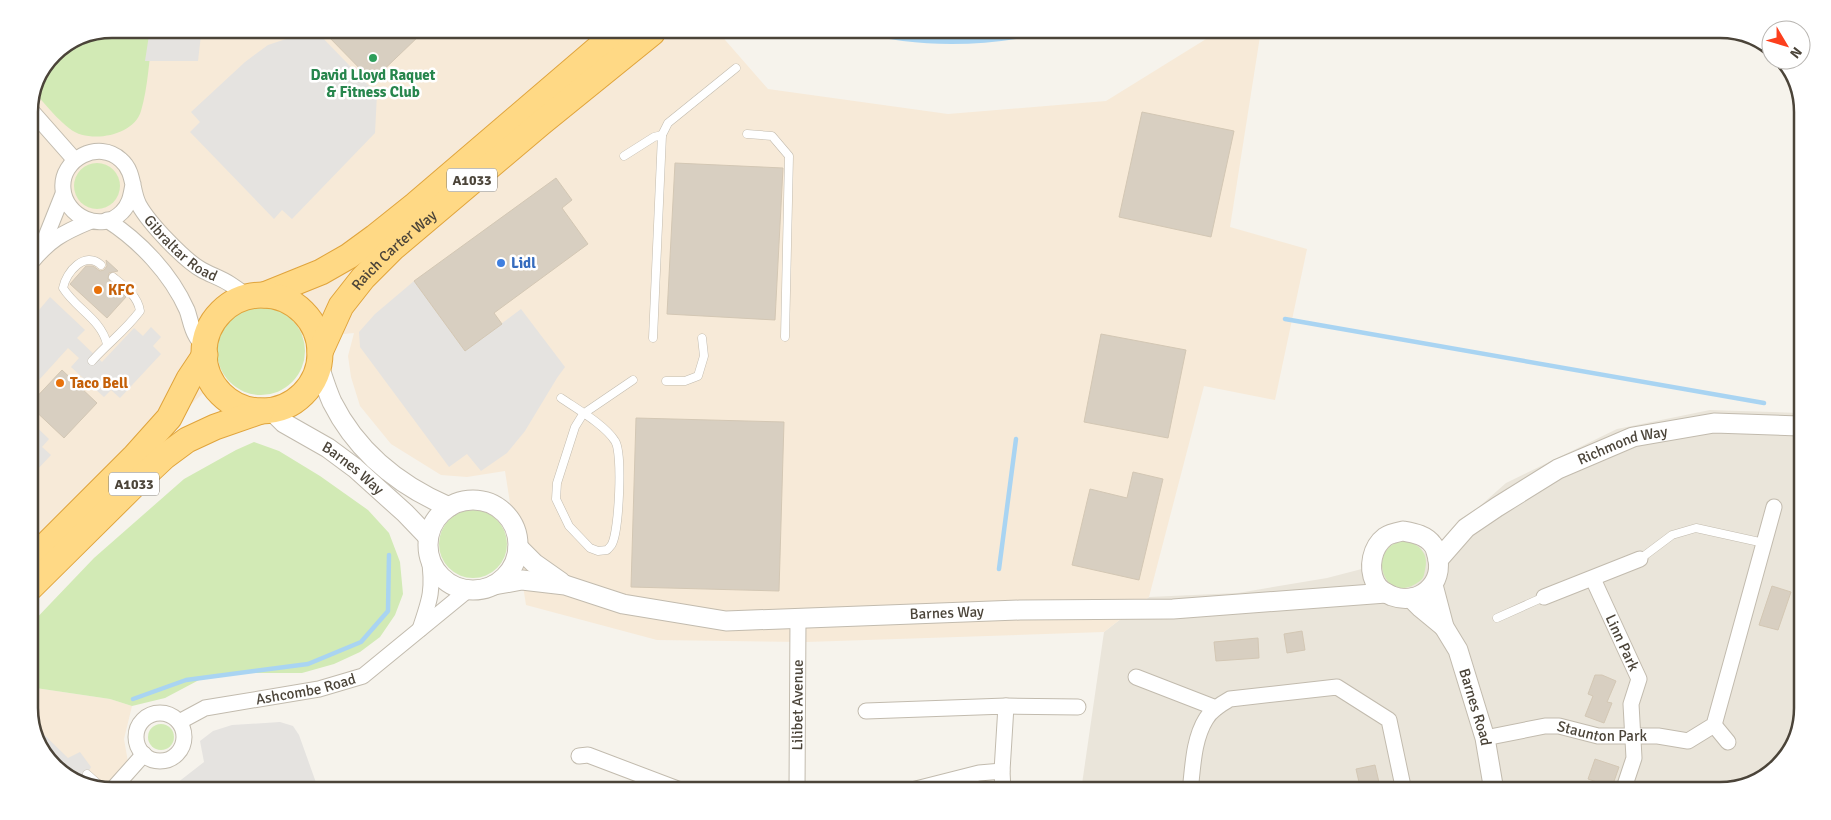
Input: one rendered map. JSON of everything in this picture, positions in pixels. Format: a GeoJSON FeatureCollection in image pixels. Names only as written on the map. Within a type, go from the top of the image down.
{"type":"FeatureCollection","features":[{"type":"Feature","properties":{"kind":"highway","name":"Raich Carter Way"},"geometry":{"type":"LineString","coordinates":[[256,296],[321,272],[349,256],[415,204],[611,37]]}},
{"type":"Feature","properties":{"kind":"highway","name":"Raich Carter Way"},"geometry":{"type":"LineString","coordinates":[[319,359],[341,306],[363,278],[393,248],[541,122],[647,37]]}},
{"type":"Feature","properties":{"kind":"highway"},"geometry":{"type":"LineString","coordinates":[[256,296],[279,298],[292,303],[304,312],[318,338],[319,359]]}},
{"type":"Feature","properties":{"kind":"highway","name":"A1033"},"geometry":{"type":"LineString","coordinates":[[38,553],[135,456],[169,418],[205,352],[210,329],[216,318],[226,308],[256,296]]}},
{"type":"Feature","properties":{"kind":"highway"},"geometry":{"type":"LineString","coordinates":[[205,352],[207,369],[213,383],[222,394],[233,403],[246,408],[266,410]]}},
{"type":"Feature","properties":{"kind":"highway","name":"A1033"},"geometry":{"type":"LineString","coordinates":[[38,580],[164,457],[187,440],[215,427],[284,406],[296,400],[306,391],[314,379],[319,359]]}},
{"type":"Feature","properties":{"kind":"street"},"geometry":{"type":"LineString","coordinates":[[38,118],[74,159]]}},
{"type":"Feature","properties":{"kind":"street"},"geometry":{"type":"LineString","coordinates":[[38,254],[63,233],[91,221],[107,220],[121,213],[130,200],[134,184],[130,170],[121,159],[110,153],[98,151],[86,153],[74,159],[66,170],[62,184],[63,194],[70,209],[79,217],[91,221]]}},
{"type":"Feature","properties":{"kind":"street","name":"Gibraltar Road"},"geometry":{"type":"LineString","coordinates":[[134,184],[139,204],[177,249],[201,270],[256,296]]}},
{"type":"Feature","properties":{"kind":"street"},"geometry":{"type":"LineString","coordinates":[[41,251],[63,194]]}},
{"type":"Feature","properties":{"kind":"street","name":"Gibraltar Road"},"geometry":{"type":"LineString","coordinates":[[107,220],[141,247],[164,274],[187,310],[195,335],[205,352]]}},
{"type":"Feature","properties":{"kind":"street","name":"Barnes Way"},"geometry":{"type":"LineString","coordinates":[[319,359],[331,400],[342,421],[371,457],[388,473],[407,486],[449,507]]}},
{"type":"Feature","properties":{"kind":"street","name":"Barnes Way"},"geometry":{"type":"LineString","coordinates":[[266,410],[284,423],[328,448],[355,468],[405,513],[428,537]]}},
{"type":"Feature","properties":{"kind":"street","name":"Richmond Way"},"geometry":{"type":"LineString","coordinates":[[1438,560],[1466,528],[1558,469],[1633,437],[1714,423],[1794,426]]}},
{"type":"Feature","properties":{"kind":"street"},"geometry":{"type":"LineString","coordinates":[[420,629],[430,601],[433,580],[429,557],[428,537],[436,520],[449,507],[471,500],[483,501],[496,506],[513,525],[517,536],[516,558],[511,569],[494,585],[481,589],[468,590],[444,580],[435,570],[429,557]]}},
{"type":"Feature","properties":{"kind":"street"},"geometry":{"type":"LineString","coordinates":[[1728,742],[1714,724],[1774,507]]}},
{"type":"Feature","properties":{"kind":"street","name":"Richmond Way"},"geometry":{"type":"LineString","coordinates":[[1422,535],[1466,528]]}},
{"type":"Feature","properties":{"kind":"street"},"geometry":{"type":"LineString","coordinates":[[1403,531],[1422,535],[1434,545],[1438,560],[1437,575],[1433,585],[1423,595],[1411,598],[1398,598],[1386,594],[1376,585],[1372,574],[1373,551],[1386,536],[1403,531]]}},
{"type":"Feature","properties":{"kind":"street","name":"Barnes Way"},"geometry":{"type":"LineString","coordinates":[[518,547],[534,563],[565,585]]}},
{"type":"Feature","properties":{"kind":"street"},"geometry":{"type":"LineString","coordinates":[[1544,597],[1640,560]]}},
{"type":"Feature","properties":{"kind":"street","name":"Barnes Way"},"geometry":{"type":"LineString","coordinates":[[1333,598],[1372,574]]}},
{"type":"Feature","properties":{"kind":"street","name":"Linn Park"},"geometry":{"type":"LineString","coordinates":[[1593,579],[1639,679],[1631,704],[1634,758],[1626,782]]}},
{"type":"Feature","properties":{"kind":"street","name":"Barnes Way"},"geometry":{"type":"LineString","coordinates":[[494,585],[522,580],[565,585],[623,604],[726,621],[1020,610],[1173,609],[1386,594]]}},
{"type":"Feature","properties":{"kind":"street","name":"Barnes Road"},"geometry":{"type":"LineString","coordinates":[[1433,585],[1444,627],[1458,650],[1485,738],[1492,782]]}},
{"type":"Feature","properties":{"kind":"street","name":"Ashcombe Road"},"geometry":{"type":"LineString","coordinates":[[179,722],[206,708],[318,689],[363,676],[468,590]]}},
{"type":"Feature","properties":{"kind":"street","name":"Barnes Road"},"geometry":{"type":"LineString","coordinates":[[1411,598],[1444,627]]}},
{"type":"Feature","properties":{"kind":"street","name":"Lilibet Avenue"},"geometry":{"type":"LineString","coordinates":[[797,782],[798,618]]}},
{"type":"Feature","properties":{"kind":"street"},"geometry":{"type":"LineString","coordinates":[[1136,677],[1216,708]]}},
{"type":"Feature","properties":{"kind":"street"},"geometry":{"type":"LineString","coordinates":[[1191,782],[1196,745],[1206,719],[1216,708],[1230,699],[1337,687],[1388,720],[1402,782]]}},
{"type":"Feature","properties":{"kind":"street"},"geometry":{"type":"LineString","coordinates":[[1003,782],[1006,706]]}},
{"type":"Feature","properties":{"kind":"street"},"geometry":{"type":"LineString","coordinates":[[866,711],[1006,706],[1078,707]]}},
{"type":"Feature","properties":{"kind":"street"},"geometry":{"type":"LineString","coordinates":[[156,713],[165,713],[173,716],[179,722],[184,730],[184,739],[182,748],[176,755],[168,760],[158,761],[148,758],[137,742],[140,724],[147,717],[156,713]]}},
{"type":"Feature","properties":{"kind":"street","name":"Staunton Park"},"geometry":{"type":"LineString","coordinates":[[1485,738],[1545,726],[1559,726],[1598,736],[1658,736],[1688,741],[1714,724]]}},
{"type":"Feature","properties":{"kind":"street"},"geometry":{"type":"LineString","coordinates":[[118,782],[144,754]]}},
{"type":"Feature","properties":{"kind":"street"},"geometry":{"type":"LineString","coordinates":[[578,756],[588,756],[659,782]]}},
{"type":"Feature","properties":{"kind":"street"},"geometry":{"type":"LineString","coordinates":[[944,782],[979,773],[1002,771]]}},
{"type":"Feature","properties":{"kind":"lane"},"geometry":{"type":"LineString","coordinates":[[653,338],[660,143],[662,135],[668,123],[736,68]]}},
{"type":"Feature","properties":{"kind":"lane"},"geometry":{"type":"LineString","coordinates":[[747,134],[772,136],[790,156],[786,337]]}},
{"type":"Feature","properties":{"kind":"lane"},"geometry":{"type":"LineString","coordinates":[[624,156],[654,137],[662,135]]}},
{"type":"Feature","properties":{"kind":"lane"},"geometry":{"type":"LineString","coordinates":[[101,265],[94,259],[86,259],[80,262],[64,281],[63,288],[68,296],[105,333],[107,344]]}},
{"type":"Feature","properties":{"kind":"lane"},"geometry":{"type":"LineString","coordinates":[[92,361],[107,344],[116,339],[140,311],[139,303],[134,296],[113,277]]}},
{"type":"Feature","properties":{"kind":"lane"},"geometry":{"type":"LineString","coordinates":[[666,381],[685,381],[698,376],[704,356],[702,338]]}},
{"type":"Feature","properties":{"kind":"lane"},"geometry":{"type":"LineString","coordinates":[[561,398],[583,414],[601,427],[616,442],[619,457],[618,504],[615,531],[612,543],[607,550],[598,551],[590,548],[569,526],[556,499],[557,484],[575,427],[583,414],[633,380]]}},
{"type":"Feature","properties":{"kind":"lane"},"geometry":{"type":"LineString","coordinates":[[1640,560],[1672,535],[1696,528],[1764,543]]}},
{"type":"Feature","properties":{"kind":"lane"},"geometry":{"type":"LineString","coordinates":[[1497,618],[1544,597]]}},
{"type":"Feature","properties":{"kind":"lane"},"geometry":{"type":"LineString","coordinates":[[87,774],[94,780]]}},
{"type":"Feature","properties":{"kind":"shaded area"},"geometry":{"type":"Polygon","coordinates":[[[149,37],[201,37],[198,61],[145,61],[149,37]]]}},
{"type":"Feature","properties":{"kind":"shaded area"},"geometry":{"type":"Polygon","coordinates":[[[151,37],[722,37],[768,89],[948,114],[1106,101],[1209,37],[1260,37],[1230,227],[1307,249],[1275,400],[1204,386],[1149,597],[1104,632],[806,642],[657,640],[526,605],[505,471],[467,477],[441,475],[391,444],[360,406],[351,377],[348,356],[354,333],[303,338],[294,321],[282,312],[216,355],[223,375],[162,431],[38,562],[39,97],[71,130],[151,37]]]}},
{"type":"Feature","properties":{"kind":"shaded area"},"geometry":{"type":"Polygon","coordinates":[[[292,37],[322,37],[377,94],[375,133],[292,219],[282,210],[274,219],[190,132],[200,122],[191,112],[245,62],[268,45],[292,37]]]}},
{"type":"Feature","properties":{"kind":"shaded area"},"geometry":{"type":"Polygon","coordinates":[[[414,281],[465,351],[521,309],[565,367],[525,431],[507,453],[481,471],[467,454],[449,467],[360,347],[359,332],[375,314],[414,281]]]}},
{"type":"Feature","properties":{"kind":"shaded area"},"geometry":{"type":"Polygon","coordinates":[[[50,297],[85,330],[77,338],[102,362],[134,328],[143,336],[151,327],[161,337],[153,346],[161,354],[120,398],[111,390],[104,397],[71,367],[79,358],[68,348],[38,381],[38,311],[50,297]]]}},
{"type":"Feature","properties":{"kind":"shaded area"},"geometry":{"type":"Polygon","coordinates":[[[1710,410],[1794,413],[1794,708],[1792,723],[1784,745],[1772,761],[1760,770],[1752,775],[1729,782],[1082,782],[1104,632],[1149,597],[1238,593],[1327,578],[1381,564],[1386,551],[1419,546],[1426,554],[1506,483],[1617,429],[1710,410]]]}},
{"type":"Feature","properties":{"kind":"shaded area"},"geometry":{"type":"Polygon","coordinates":[[[38,429],[49,439],[42,447],[51,455],[38,469],[38,429]]]}},
{"type":"Feature","properties":{"kind":"shaded area"},"geometry":{"type":"Polygon","coordinates":[[[38,688],[110,699],[132,706],[124,739],[131,782],[97,781],[75,773],[59,761],[41,732],[38,713],[38,688]]]}},
{"type":"Feature","properties":{"kind":"shaded area"},"geometry":{"type":"Polygon","coordinates":[[[280,722],[293,726],[299,735],[316,782],[178,782],[204,762],[200,741],[213,731],[232,725],[280,722]]]}},
{"type":"Feature","properties":{"kind":"shaded area"},"geometry":{"type":"Polygon","coordinates":[[[41,732],[68,758],[80,752],[91,767],[85,778],[75,773],[59,761],[41,732]]]}},
{"type":"Feature","properties":{"kind":"green space"},"geometry":{"type":"Polygon","coordinates":[[[153,37],[147,83],[141,111],[137,120],[120,132],[99,136],[78,134],[61,121],[39,98],[45,79],[63,56],[83,43],[97,39],[153,37]]]}},
{"type":"Feature","properties":{"kind":"green space"},"geometry":{"type":"Polygon","coordinates":[[[97,163],[110,167],[116,173],[120,186],[116,199],[110,205],[97,209],[84,205],[78,199],[74,186],[78,173],[84,167],[97,163]]]}},
{"type":"Feature","properties":{"kind":"green space"},"geometry":{"type":"Polygon","coordinates":[[[261,307],[278,310],[292,320],[302,334],[305,351],[302,368],[292,382],[278,392],[261,395],[244,392],[230,382],[220,368],[217,351],[220,334],[230,320],[244,310],[261,307]]]}},
{"type":"Feature","properties":{"kind":"green space"},"geometry":{"type":"Polygon","coordinates":[[[254,442],[279,451],[320,476],[368,510],[389,533],[400,562],[403,594],[395,615],[380,637],[360,652],[334,664],[302,673],[246,673],[199,680],[165,698],[132,706],[110,699],[38,688],[38,617],[94,558],[184,479],[254,442]]]}},
{"type":"Feature","properties":{"kind":"green space"},"geometry":{"type":"Polygon","coordinates":[[[473,510],[486,513],[497,520],[504,531],[507,544],[504,557],[497,568],[486,575],[473,578],[460,575],[449,568],[442,557],[439,544],[442,531],[449,520],[460,513],[473,510]]]}},
{"type":"Feature","properties":{"kind":"green space"},"geometry":{"type":"Polygon","coordinates":[[[1408,540],[1417,545],[1425,555],[1424,575],[1421,580],[1408,587],[1397,587],[1388,582],[1383,573],[1382,562],[1385,552],[1394,544],[1408,540]]]}},
{"type":"Feature","properties":{"kind":"green space"},"geometry":{"type":"Polygon","coordinates":[[[161,724],[170,728],[174,737],[170,746],[161,750],[152,746],[148,737],[152,728],[161,724]]]}},
{"type":"Feature","properties":{"kind":"water"},"geometry":{"type":"Polygon","coordinates":[[[880,37],[1025,37],[981,43],[956,44],[905,41],[880,37]]]}},
{"type":"Feature","properties":{"kind":"building","name":"David Lloyd Raquet & Fitness Club"},"geometry":{"type":"Polygon","coordinates":[[[329,37],[418,37],[372,81],[329,37]]]}},
{"type":"Feature","properties":{"kind":"building"},"geometry":{"type":"Polygon","coordinates":[[[1142,112],[1234,131],[1211,237],[1119,217],[1142,112]]]}},
{"type":"Feature","properties":{"kind":"building"},"geometry":{"type":"Polygon","coordinates":[[[675,163],[783,168],[775,320],[667,314],[675,163]]]}},
{"type":"Feature","properties":{"kind":"building","name":"Lidl"},"geometry":{"type":"Polygon","coordinates":[[[556,178],[572,200],[562,208],[588,244],[494,313],[502,324],[465,351],[414,281],[556,178]]]}},
{"type":"Feature","properties":{"kind":"building","name":"KFC"},"geometry":{"type":"Polygon","coordinates":[[[106,260],[118,271],[109,273],[108,279],[126,297],[107,318],[70,284],[86,266],[93,266],[100,271],[104,270],[107,266],[106,260]]]}},
{"type":"Feature","properties":{"kind":"building"},"geometry":{"type":"Polygon","coordinates":[[[1101,334],[1186,350],[1168,438],[1084,422],[1101,334]]]}},
{"type":"Feature","properties":{"kind":"building"},"geometry":{"type":"Polygon","coordinates":[[[62,370],[97,403],[64,438],[38,413],[38,395],[62,370]]]}},
{"type":"Feature","properties":{"kind":"building"},"geometry":{"type":"Polygon","coordinates":[[[636,418],[784,422],[779,591],[631,587],[636,418]]]}},
{"type":"Feature","properties":{"kind":"building"},"geometry":{"type":"Polygon","coordinates":[[[1133,472],[1163,479],[1139,580],[1072,565],[1090,489],[1127,498],[1133,472]]]}},
{"type":"Feature","properties":{"kind":"building"},"geometry":{"type":"Polygon","coordinates":[[[1772,586],[1791,592],[1778,630],[1759,625],[1772,586]]]}},
{"type":"Feature","properties":{"kind":"building"},"geometry":{"type":"Polygon","coordinates":[[[1302,631],[1305,650],[1287,653],[1284,634],[1302,631]]]}},
{"type":"Feature","properties":{"kind":"building"},"geometry":{"type":"Polygon","coordinates":[[[1258,638],[1259,658],[1216,661],[1214,642],[1258,638]]]}},
{"type":"Feature","properties":{"kind":"building"},"geometry":{"type":"Polygon","coordinates":[[[1595,675],[1602,675],[1616,681],[1607,702],[1612,703],[1604,723],[1585,716],[1593,696],[1588,694],[1595,675]]]}},
{"type":"Feature","properties":{"kind":"building"},"geometry":{"type":"Polygon","coordinates":[[[1595,759],[1619,767],[1614,782],[1597,782],[1588,779],[1595,759]]]}},
{"type":"Feature","properties":{"kind":"building"},"geometry":{"type":"Polygon","coordinates":[[[1375,765],[1379,782],[1359,782],[1356,769],[1375,765]]]}},
{"type":"Feature","properties":{"kind":"waterway"},"geometry":{"type":"LineString","coordinates":[[1285,319],[1764,403]]}},
{"type":"Feature","properties":{"kind":"waterway"},"geometry":{"type":"LineString","coordinates":[[999,569],[1016,439]]}},
{"type":"Feature","properties":{"kind":"waterway"},"geometry":{"type":"LineString","coordinates":[[133,699],[186,680],[308,664],[361,642],[388,611],[389,555]]}},
{"type":"Feature","properties":{"kind":"place","name":"David Lloyd Raquet & Fitness Club"},"geometry":{"type":"Point","coordinates":[373,58]}},
{"type":"Feature","properties":{"kind":"place","name":"Lidl"},"geometry":{"type":"Point","coordinates":[501,263]}},
{"type":"Feature","properties":{"kind":"place","name":"KFC"},"geometry":{"type":"Point","coordinates":[98,290]}},
{"type":"Feature","properties":{"kind":"place","name":"Taco Bell"},"geometry":{"type":"Point","coordinates":[60,383]}}]}
